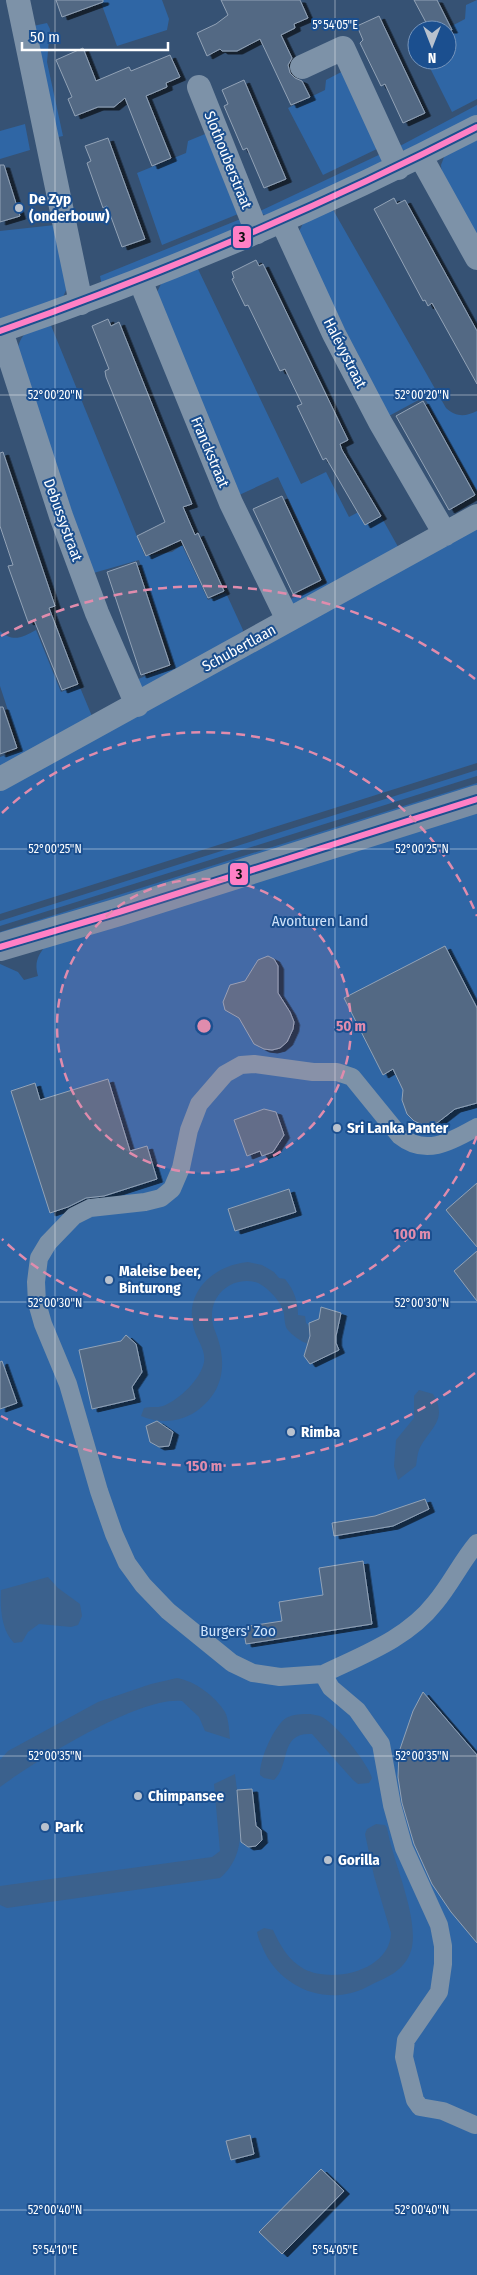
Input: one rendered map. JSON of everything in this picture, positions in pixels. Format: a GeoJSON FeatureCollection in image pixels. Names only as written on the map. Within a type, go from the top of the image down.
{"type":"FeatureCollection","features":[{"type":"Feature","properties":{"kind":"main road"},"geometry":{"type":"LineString","coordinates":[[0,947],[119,912],[477,798]]}},
{"type":"Feature","properties":{"kind":"street"},"geometry":{"type":"LineString","coordinates":[[18,0],[81,302]]}},
{"type":"Feature","properties":{"kind":"street"},"geometry":{"type":"LineString","coordinates":[[302,67],[343,48],[398,168]]}},
{"type":"Feature","properties":{"kind":"street","name":"Slothouberstraat"},"geometry":{"type":"LineString","coordinates":[[199,87],[257,232]]}},
{"type":"Feature","properties":{"kind":"street"},"geometry":{"type":"LineString","coordinates":[[0,331],[140,280],[257,232],[398,168],[477,127]]}},
{"type":"Feature","properties":{"kind":"street"},"geometry":{"type":"LineString","coordinates":[[422,156],[477,258]]}},
{"type":"Feature","properties":{"kind":"street","name":"Halévystraat"},"geometry":{"type":"LineString","coordinates":[[282,221],[334,334],[375,413],[445,534]]}},
{"type":"Feature","properties":{"kind":"street","name":"Franckstraat"},"geometry":{"type":"LineString","coordinates":[[140,280],[231,503],[288,620]]}},
{"type":"Feature","properties":{"kind":"street","name":"Debussystraat"},"geometry":{"type":"LineString","coordinates":[[0,331],[61,516],[97,614],[138,705]]}},
{"type":"Feature","properties":{"kind":"street","name":"Schubertlaan"},"geometry":{"type":"LineString","coordinates":[[0,780],[477,516]]}},
{"type":"Feature","properties":{"kind":"street"},"geometry":{"type":"LineString","coordinates":[[477,1127],[442,1145],[410,1144],[400,1136],[352,1077],[337,1072],[313,1072],[254,1064],[241,1065],[225,1074],[199,1104],[189,1130],[181,1168],[172,1189],[161,1198],[90,1208],[74,1216],[48,1242],[39,1258],[36,1282],[42,1324],[68,1384],[99,1491],[114,1534],[127,1563],[143,1585],[168,1611],[232,1662],[253,1673],[280,1677],[323,1674],[397,1637],[417,1622],[436,1603],[477,1543]]}},
{"type":"Feature","properties":{"kind":"street"},"geometry":{"type":"LineString","coordinates":[[323,1674],[331,1688],[357,1710],[380,1744],[392,1805],[404,1848],[439,1925],[443,1946],[443,1964],[439,1992],[406,2040],[404,2057],[415,2100],[420,2107],[443,2111],[475,2125]]}},
{"type":"Feature","properties":{"kind":"green space"},"geometry":{"type":"Polygon","coordinates":[[[100,0],[162,0],[169,19],[167,30],[117,46],[100,0]]]}},
{"type":"Feature","properties":{"kind":"green space"},"geometry":{"type":"Polygon","coordinates":[[[477,0],[477,99],[452,112],[431,70],[457,70],[457,23],[465,19],[466,5],[477,0]]]}},
{"type":"Feature","properties":{"kind":"green space"},"geometry":{"type":"Polygon","coordinates":[[[47,23],[50,29],[47,62],[63,136],[58,137],[33,26],[47,23]]]}},
{"type":"Feature","properties":{"kind":"green space"},"geometry":{"type":"Polygon","coordinates":[[[347,69],[383,146],[323,175],[288,108],[325,90],[326,80],[347,69]]]}},
{"type":"Feature","properties":{"kind":"green space"},"geometry":{"type":"Polygon","coordinates":[[[477,105],[477,122],[407,152],[398,147],[477,105]]]}},
{"type":"Feature","properties":{"kind":"green space"},"geometry":{"type":"Polygon","coordinates":[[[25,124],[30,150],[0,159],[0,131],[25,124]]]}},
{"type":"Feature","properties":{"kind":"green space"},"geometry":{"type":"Polygon","coordinates":[[[210,132],[243,212],[162,245],[137,173],[186,153],[188,141],[210,132]]]}},
{"type":"Feature","properties":{"kind":"green space"},"geometry":{"type":"Polygon","coordinates":[[[477,136],[477,241],[442,175],[441,165],[446,152],[477,136]]]}},
{"type":"Feature","properties":{"kind":"green space"},"geometry":{"type":"Polygon","coordinates":[[[385,152],[381,163],[267,216],[258,212],[385,152]]]}},
{"type":"Feature","properties":{"kind":"green space"},"geometry":{"type":"Polygon","coordinates":[[[332,208],[446,408],[453,413],[461,415],[477,411],[477,491],[424,397],[387,417],[298,233],[305,220],[332,208]]]}},
{"type":"Feature","properties":{"kind":"green space"},"geometry":{"type":"Polygon","coordinates":[[[243,218],[239,228],[102,286],[100,276],[243,218]]]}},
{"type":"Feature","properties":{"kind":"green space"},"geometry":{"type":"Polygon","coordinates":[[[55,225],[67,288],[63,297],[0,321],[0,231],[55,225]]]}},
{"type":"Feature","properties":{"kind":"green space"},"geometry":{"type":"Polygon","coordinates":[[[197,267],[301,484],[326,472],[349,517],[374,504],[401,552],[292,611],[286,601],[327,582],[278,477],[237,496],[156,294],[161,284],[197,267]]]}},
{"type":"Feature","properties":{"kind":"green space"},"geometry":{"type":"Polygon","coordinates":[[[50,323],[145,556],[172,552],[182,545],[208,600],[226,593],[243,630],[242,634],[144,694],[133,681],[174,665],[139,560],[90,574],[17,351],[22,338],[28,331],[50,323]]]}},
{"type":"Feature","properties":{"kind":"green space"},"geometry":{"type":"Polygon","coordinates":[[[477,524],[477,763],[0,914],[0,787],[477,524]]]}},
{"type":"Feature","properties":{"kind":"green space"},"geometry":{"type":"Polygon","coordinates":[[[36,630],[61,692],[79,685],[94,721],[0,772],[0,757],[21,750],[0,686],[0,631],[9,637],[18,638],[36,630]]]}},
{"type":"Feature","properties":{"kind":"green space"},"geometry":{"type":"Polygon","coordinates":[[[477,770],[477,776],[0,926],[0,921],[477,770]]]}},
{"type":"Feature","properties":{"kind":"green space"},"geometry":{"type":"Polygon","coordinates":[[[477,783],[477,789],[0,937],[0,932],[477,783]]]}},
{"type":"Feature","properties":{"kind":"green space","name":"Burgers' Zoo"},"geometry":{"type":"Polygon","coordinates":[[[477,808],[477,2275],[0,2275],[0,964],[18,972],[24,980],[38,976],[36,967],[38,959],[47,944],[477,808]]]}},
{"type":"Feature","properties":{"kind":"shaded area"},"geometry":{"type":"Polygon","coordinates":[[[248,1262],[262,1265],[274,1272],[279,1278],[285,1279],[288,1283],[295,1296],[298,1315],[305,1316],[306,1323],[310,1327],[308,1344],[297,1338],[287,1329],[281,1306],[267,1289],[259,1283],[247,1281],[231,1285],[219,1294],[213,1309],[213,1323],[221,1350],[222,1361],[222,1372],[215,1391],[202,1407],[186,1417],[160,1421],[141,1416],[144,1408],[163,1406],[176,1399],[194,1382],[202,1369],[204,1353],[194,1329],[192,1316],[193,1303],[197,1292],[213,1275],[235,1264],[248,1262]]]}},
{"type":"Feature","properties":{"kind":"shaded area"},"geometry":{"type":"Polygon","coordinates":[[[419,1390],[433,1394],[439,1411],[438,1418],[419,1450],[416,1466],[398,1480],[394,1466],[396,1440],[414,1418],[414,1396],[419,1390]]]}},
{"type":"Feature","properties":{"kind":"shaded area"},"geometry":{"type":"Polygon","coordinates":[[[48,1577],[58,1588],[80,1604],[82,1616],[78,1625],[71,1627],[39,1624],[28,1632],[22,1642],[14,1643],[6,1632],[4,1625],[1,1611],[1,1590],[48,1577]]]}},
{"type":"Feature","properties":{"kind":"shaded area"},"geometry":{"type":"Polygon","coordinates":[[[177,1678],[191,1682],[210,1695],[221,1706],[229,1725],[230,1739],[205,1731],[199,1717],[182,1701],[163,1702],[115,1719],[88,1732],[0,1787],[0,1760],[8,1751],[98,1702],[151,1684],[177,1678]]]}},
{"type":"Feature","properties":{"kind":"shaded area"},"geometry":{"type":"Polygon","coordinates":[[[310,1714],[320,1716],[328,1721],[351,1745],[369,1771],[372,1778],[369,1783],[358,1784],[353,1780],[312,1734],[302,1735],[290,1743],[279,1773],[274,1780],[260,1775],[265,1752],[281,1722],[292,1716],[310,1714]]]}},
{"type":"Feature","properties":{"kind":"shaded area"},"geometry":{"type":"Polygon","coordinates":[[[235,1774],[241,1829],[239,1843],[236,1856],[230,1868],[220,1878],[7,1908],[0,1905],[0,1886],[212,1857],[220,1851],[214,1784],[235,1774]]]}},
{"type":"Feature","properties":{"kind":"shaded area"},"geometry":{"type":"Polygon","coordinates":[[[376,1824],[385,1825],[387,1828],[408,1904],[413,1934],[410,1953],[404,1964],[395,1972],[355,1992],[325,1995],[301,1988],[280,1974],[272,1964],[265,1953],[257,1932],[264,1928],[273,1930],[282,1947],[293,1961],[304,1969],[316,1973],[344,1974],[371,1965],[381,1956],[388,1946],[391,1933],[374,1876],[365,1834],[367,1829],[376,1824]]]}},
{"type":"Feature","properties":{"kind":"building"},"geometry":{"type":"Polygon","coordinates":[[[56,0],[103,0],[103,2],[62,17],[56,0]]]}},
{"type":"Feature","properties":{"kind":"building"},"geometry":{"type":"Polygon","coordinates":[[[221,0],[300,0],[308,18],[294,24],[295,28],[281,35],[292,58],[288,65],[290,73],[302,81],[310,97],[291,105],[260,39],[237,51],[222,51],[220,49],[207,56],[197,33],[216,24],[228,15],[221,0]]]}},
{"type":"Feature","properties":{"kind":"building"},"geometry":{"type":"Polygon","coordinates":[[[414,0],[437,0],[447,20],[425,20],[414,0]]]}},
{"type":"Feature","properties":{"kind":"building"},"geometry":{"type":"Polygon","coordinates":[[[379,16],[425,113],[403,123],[385,84],[381,86],[360,43],[363,40],[357,26],[379,16]]]}},
{"type":"Feature","properties":{"kind":"building"},"geometry":{"type":"Polygon","coordinates":[[[83,48],[96,81],[129,67],[131,71],[170,55],[180,77],[166,83],[167,87],[146,96],[171,158],[152,166],[125,98],[114,107],[98,107],[75,116],[68,99],[72,97],[56,60],[83,48]]]}},
{"type":"Feature","properties":{"kind":"building"},"geometry":{"type":"Polygon","coordinates":[[[244,80],[286,179],[264,188],[247,148],[243,150],[224,106],[228,104],[222,90],[244,80]]]}},
{"type":"Feature","properties":{"kind":"building"},"geometry":{"type":"Polygon","coordinates":[[[108,138],[145,239],[122,247],[107,206],[103,208],[87,163],[91,161],[85,146],[108,138]]]}},
{"type":"Feature","properties":{"kind":"building"},"geometry":{"type":"Polygon","coordinates":[[[0,165],[4,165],[20,216],[0,222],[0,165]]]}},
{"type":"Feature","properties":{"kind":"building"},"geometry":{"type":"Polygon","coordinates":[[[394,198],[397,204],[405,200],[477,331],[477,384],[432,303],[428,306],[425,300],[423,301],[374,209],[394,198]]]}},
{"type":"Feature","properties":{"kind":"building"},"geometry":{"type":"Polygon","coordinates":[[[256,260],[259,266],[263,264],[348,440],[340,444],[342,450],[381,516],[365,525],[326,458],[323,460],[297,406],[302,404],[285,369],[280,371],[248,305],[245,306],[232,279],[234,278],[232,272],[256,260]]]}},
{"type":"Feature","properties":{"kind":"building"},"geometry":{"type":"Polygon","coordinates":[[[108,319],[111,326],[119,322],[192,504],[183,507],[195,535],[198,533],[224,591],[208,598],[181,540],[146,556],[137,536],[165,522],[106,377],[105,371],[109,369],[92,326],[108,319]]]}},
{"type":"Feature","properties":{"kind":"building"},"geometry":{"type":"Polygon","coordinates":[[[423,401],[475,495],[449,510],[396,416],[423,401]]]}},
{"type":"Feature","properties":{"kind":"building"},"geometry":{"type":"Polygon","coordinates":[[[3,452],[55,606],[49,608],[78,684],[62,690],[34,620],[28,622],[8,566],[13,565],[0,526],[0,453],[3,452]]]}},
{"type":"Feature","properties":{"kind":"building"},"geometry":{"type":"Polygon","coordinates":[[[282,496],[321,580],[293,594],[253,509],[282,496]]]}},
{"type":"Feature","properties":{"kind":"building"},"geometry":{"type":"Polygon","coordinates":[[[136,562],[170,665],[141,675],[107,572],[136,562]]]}},
{"type":"Feature","properties":{"kind":"building"},"geometry":{"type":"Polygon","coordinates":[[[0,707],[3,707],[17,748],[0,754],[0,707]]]}},
{"type":"Feature","properties":{"kind":"building"},"geometry":{"type":"Polygon","coordinates":[[[445,946],[477,1008],[477,1103],[455,1109],[437,1123],[423,1125],[414,1121],[407,1114],[402,1100],[403,1090],[393,1069],[383,1075],[344,998],[445,946]]]}},
{"type":"Feature","properties":{"kind":"building"},"geometry":{"type":"Polygon","coordinates":[[[268,956],[274,959],[278,966],[278,993],[294,1022],[287,1042],[280,1048],[272,1050],[264,1049],[254,1044],[239,1018],[225,1010],[223,1002],[230,985],[245,981],[258,960],[268,956]]]}},
{"type":"Feature","properties":{"kind":"building"},"geometry":{"type":"Polygon","coordinates":[[[108,1079],[130,1151],[147,1146],[157,1179],[104,1196],[86,1198],[50,1213],[11,1091],[35,1083],[40,1100],[108,1079]]]}},
{"type":"Feature","properties":{"kind":"building"},"geometry":{"type":"Polygon","coordinates":[[[264,1109],[276,1112],[284,1135],[273,1152],[262,1156],[260,1151],[247,1156],[234,1120],[264,1109]]]}},
{"type":"Feature","properties":{"kind":"building"},"geometry":{"type":"Polygon","coordinates":[[[477,1183],[477,1247],[446,1210],[477,1183]]]}},
{"type":"Feature","properties":{"kind":"building"},"geometry":{"type":"Polygon","coordinates":[[[289,1189],[296,1212],[235,1231],[228,1209],[289,1189]]]}},
{"type":"Feature","properties":{"kind":"building"},"geometry":{"type":"Polygon","coordinates":[[[477,1251],[477,1301],[454,1271],[477,1251]]]}},
{"type":"Feature","properties":{"kind":"building"},"geometry":{"type":"Polygon","coordinates":[[[321,1307],[341,1313],[336,1336],[339,1350],[310,1364],[304,1356],[310,1336],[309,1323],[319,1319],[321,1307]]]}},
{"type":"Feature","properties":{"kind":"building"},"geometry":{"type":"Polygon","coordinates":[[[126,1335],[136,1344],[142,1372],[132,1387],[135,1399],[92,1409],[79,1350],[121,1341],[126,1335]]]}},
{"type":"Feature","properties":{"kind":"building"},"geometry":{"type":"Polygon","coordinates":[[[2,1361],[17,1403],[0,1409],[0,1362],[2,1361]]]}},
{"type":"Feature","properties":{"kind":"building"},"geometry":{"type":"Polygon","coordinates":[[[157,1421],[173,1432],[169,1446],[159,1447],[150,1442],[146,1426],[157,1421]]]}},
{"type":"Feature","properties":{"kind":"building"},"geometry":{"type":"Polygon","coordinates":[[[425,1499],[429,1509],[393,1526],[334,1536],[332,1523],[375,1516],[425,1499]]]}},
{"type":"Feature","properties":{"kind":"building"},"geometry":{"type":"Polygon","coordinates":[[[363,1561],[372,1624],[246,1644],[243,1627],[282,1621],[279,1602],[323,1595],[319,1568],[363,1561]]]}},
{"type":"Feature","properties":{"kind":"building"},"geometry":{"type":"Polygon","coordinates":[[[423,1692],[477,1755],[477,1943],[451,1912],[432,1884],[414,1844],[402,1803],[398,1777],[399,1752],[413,1711],[423,1692]]]}},
{"type":"Feature","properties":{"kind":"building"},"geometry":{"type":"Polygon","coordinates":[[[252,1789],[256,1826],[261,1830],[262,1840],[256,1846],[248,1847],[241,1842],[237,1790],[252,1789]]]}},
{"type":"Feature","properties":{"kind":"building"},"geometry":{"type":"Polygon","coordinates":[[[250,2135],[254,2154],[231,2160],[226,2141],[250,2135]]]}},
{"type":"Feature","properties":{"kind":"building"},"geometry":{"type":"Polygon","coordinates":[[[321,2169],[344,2191],[282,2254],[259,2232],[321,2169]]]}},
{"type":"Feature","properties":{"kind":"transit line","name":"3"},"geometry":{"type":"LineString","coordinates":[[0,331],[122,286],[242,237],[360,184],[477,127]]}},
{"type":"Feature","properties":{"kind":"transit line","name":"3"},"geometry":{"type":"LineString","coordinates":[[0,947],[119,912],[477,799]]}},
{"type":"Feature","properties":{"kind":"place","name":"De Zyp (onderbouw)"},"geometry":{"type":"Point","coordinates":[19,208]}},
{"type":"Feature","properties":{"kind":"place","name":"Sri Lanka Panter"},"geometry":{"type":"Point","coordinates":[337,1128]}},
{"type":"Feature","properties":{"kind":"place","name":"Maleise beer, Binturong"},"geometry":{"type":"Point","coordinates":[109,1280]}},
{"type":"Feature","properties":{"kind":"place","name":"Rimba"},"geometry":{"type":"Point","coordinates":[291,1432]}},
{"type":"Feature","properties":{"kind":"place","name":"Chimpansee"},"geometry":{"type":"Point","coordinates":[138,1796]}},
{"type":"Feature","properties":{"kind":"place","name":"Park"},"geometry":{"type":"Point","coordinates":[45,1827]}},
{"type":"Feature","properties":{"kind":"place","name":"Gorilla"},"geometry":{"type":"Point","coordinates":[328,1860]}},
{"type":"Feature","properties":{"kind":"park label","name":"Avonturen Land"},"geometry":{"type":"Point","coordinates":[320,921]}}]}
